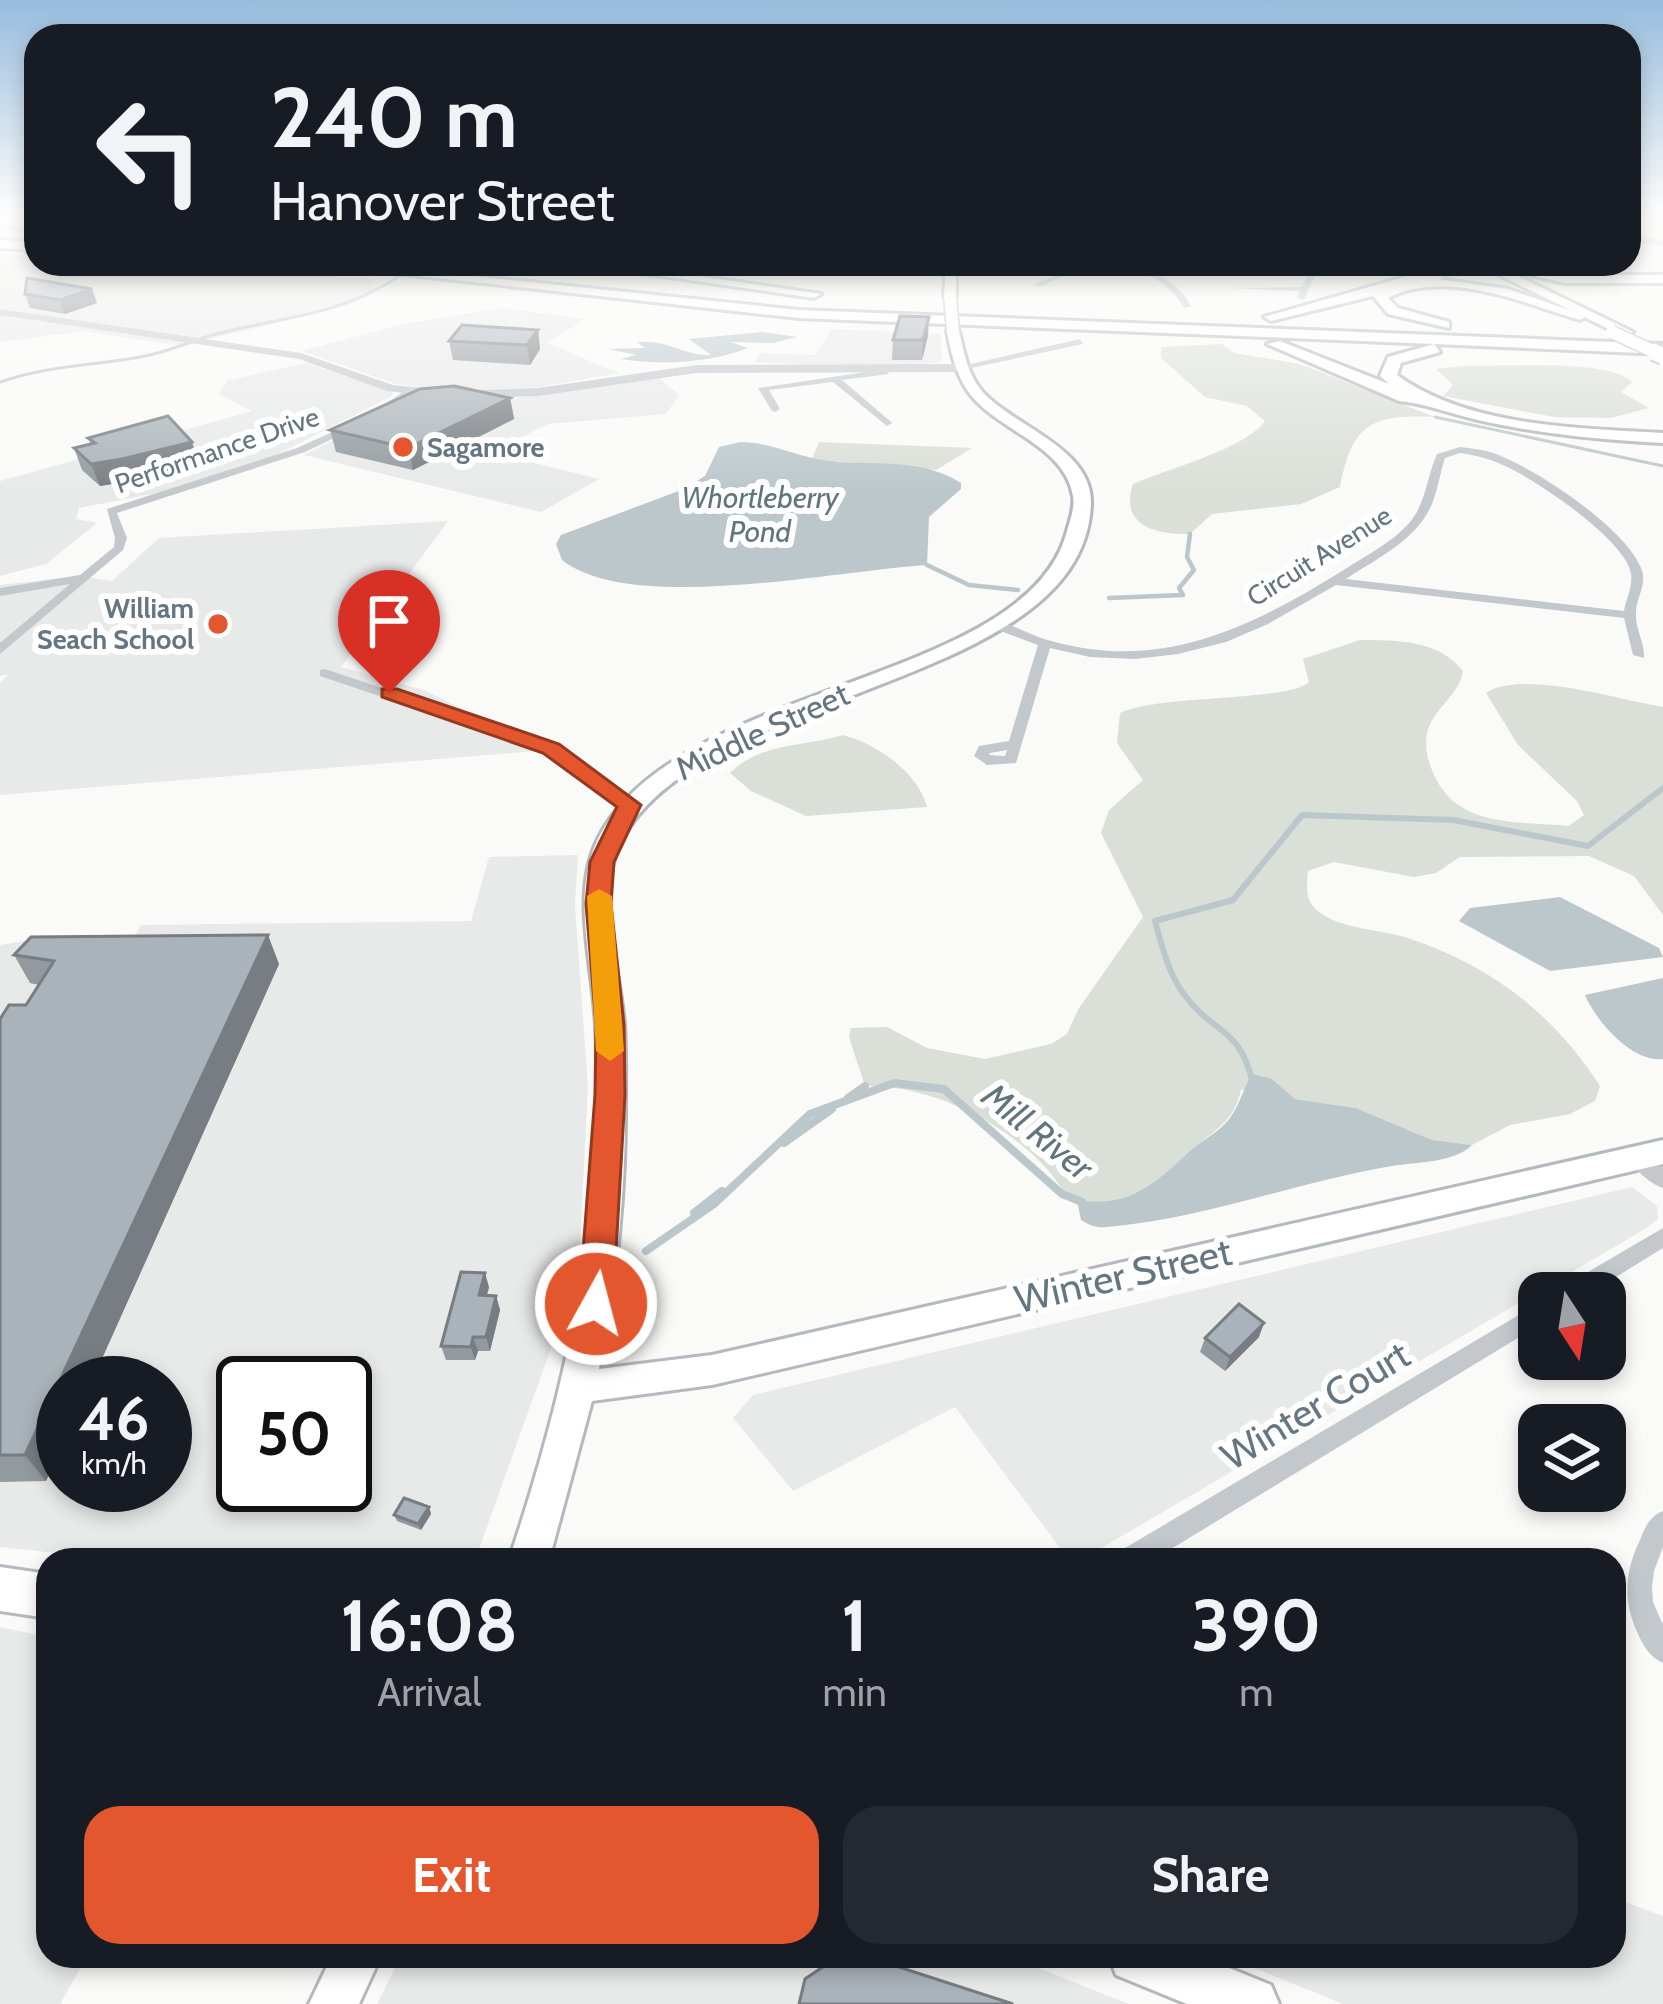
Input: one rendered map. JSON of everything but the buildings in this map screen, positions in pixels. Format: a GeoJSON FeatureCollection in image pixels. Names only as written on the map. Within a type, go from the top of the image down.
{"type":"FeatureCollection","features":[{"type":"Feature","properties":{"kind":"highway"},"geometry":{"type":"LineString","coordinates":[[726,308],[1663,347]]}},
{"type":"Feature","properties":{"kind":"highway"},"geometry":{"type":"LineString","coordinates":[[981,308],[1589,339]]}},
{"type":"Feature","properties":{"kind":"highway"},"geometry":{"type":"LineString","coordinates":[[987,308],[1275,317],[1312,308]]}},
{"type":"Feature","properties":{"kind":"highway"},"geometry":{"type":"LineString","coordinates":[[1389,308],[1443,325],[1663,347]]}},
{"type":"Feature","properties":{"kind":"highway"},"geometry":{"type":"LineString","coordinates":[[1556,308],[1580,316]]}},
{"type":"Feature","properties":{"kind":"highway"},"geometry":{"type":"LineString","coordinates":[[1584,308],[1613,328]]}},
{"type":"Feature","properties":{"kind":"highway"},"geometry":{"type":"LineString","coordinates":[[1202,331],[1298,350],[1383,388],[1460,414],[1663,449]]}},
{"type":"Feature","properties":{"kind":"highway"},"geometry":{"type":"LineString","coordinates":[[1663,347],[1441,349],[1397,358],[1387,371],[1407,391],[1481,414],[1581,431],[1663,437]]}},
{"type":"Feature","properties":{"kind":"main road"},"geometry":{"type":"LineString","coordinates":[[951,308],[957,368]]}},
{"type":"Feature","properties":{"kind":"main road"},"geometry":{"type":"LineString","coordinates":[[1562,308],[1663,347]]}},
{"type":"Feature","properties":{"kind":"main road"},"geometry":{"type":"LineString","coordinates":[[1573,308],[1613,328]]}},
{"type":"Feature","properties":{"kind":"main road","name":"Middle Street"},"geometry":{"type":"LineString","coordinates":[[534,1548],[582,1387],[608,1182],[610,1025],[600,883],[609,838],[629,805],[697,755],[996,625],[1036,596],[1066,561],[1082,520],[1082,495],[1060,458],[982,401],[957,368]]}},
{"type":"Feature","properties":{"kind":"main road","name":"Winter Street"},"geometry":{"type":"LineString","coordinates":[[582,1387],[712,1370],[1655,1163]]}},
{"type":"Feature","properties":{"kind":"main road"},"geometry":{"type":"LineString","coordinates":[[0,1589],[36,1594]]}},
{"type":"Feature","properties":{"kind":"main road"},"geometry":{"type":"LineString","coordinates":[[333,2004],[351,1968]]}},
{"type":"Feature","properties":{"kind":"main road"},"geometry":{"type":"LineString","coordinates":[[1164,1968],[1252,2004]]}},
{"type":"Feature","properties":{"kind":"street"},"geometry":{"type":"LineString","coordinates":[[0,312],[314,358],[411,392],[520,393],[696,368],[886,372],[957,368],[1080,342]]}},
{"type":"Feature","properties":{"kind":"street"},"geometry":{"type":"LineString","coordinates":[[775,410],[764,388],[886,372]]}},
{"type":"Feature","properties":{"kind":"street"},"geometry":{"type":"LineString","coordinates":[[837,381],[886,423]]}},
{"type":"Feature","properties":{"kind":"street","name":"Performance Drive"},"geometry":{"type":"LineString","coordinates":[[0,650],[118,548],[121,538],[111,511],[301,450],[411,392]]}},
{"type":"Feature","properties":{"kind":"street","name":"Circuit Avenue"},"geometry":{"type":"LineString","coordinates":[[996,625],[1045,645],[1116,658],[1182,651],[1266,621],[1335,581],[1412,527],[1435,488],[1441,456],[1466,447],[1500,455],[1624,551],[1639,584],[1629,616],[1639,655]]}},
{"type":"Feature","properties":{"kind":"street"},"geometry":{"type":"LineString","coordinates":[[0,592],[85,578]]}},
{"type":"Feature","properties":{"kind":"street"},"geometry":{"type":"LineString","coordinates":[[1335,581],[1629,616]]}},
{"type":"Feature","properties":{"kind":"street"},"geometry":{"type":"LineString","coordinates":[[1013,745],[1045,645]]}},
{"type":"Feature","properties":{"kind":"street"},"geometry":{"type":"LineString","coordinates":[[325,673],[551,748],[629,805]]}},
{"type":"Feature","properties":{"kind":"street"},"geometry":{"type":"LineString","coordinates":[[1608,1272],[1662,1240]]}},
{"type":"Feature","properties":{"kind":"street","name":"Winter Court"},"geometry":{"type":"LineString","coordinates":[[1150,1548],[1518,1326]]}},
{"type":"Feature","properties":{"kind":"street"},"geometry":{"type":"LineString","coordinates":[[1663,1523],[1638,1573],[1634,1595],[1663,1649]]}},
{"type":"Feature","properties":{"kind":"shaded area"},"geometry":{"type":"Polygon","coordinates":[[[0,308],[339,308],[183,346],[83,331],[0,342],[0,308]]]}},
{"type":"Feature","properties":{"kind":"shaded area"},"geometry":{"type":"Polygon","coordinates":[[[503,308],[586,319],[547,343],[619,373],[540,387],[462,391],[396,384],[301,351],[403,324],[503,308]]]}},
{"type":"Feature","properties":{"kind":"shaded area"},"geometry":{"type":"Polygon","coordinates":[[[831,329],[940,334],[942,362],[873,368],[754,362],[761,353],[816,355],[831,329]]]}},
{"type":"Feature","properties":{"kind":"shaded area"},"geometry":{"type":"Polygon","coordinates":[[[1222,344],[1234,353],[1300,364],[1435,417],[1395,418],[1368,427],[1351,449],[1340,487],[1301,504],[1212,514],[1190,534],[1154,530],[1131,510],[1133,484],[1224,449],[1265,421],[1247,406],[1205,397],[1161,358],[1161,347],[1222,344]]]}},
{"type":"Feature","properties":{"kind":"shaded area"},"geometry":{"type":"Polygon","coordinates":[[[306,363],[393,392],[392,396],[276,455],[162,492],[79,508],[76,519],[97,523],[46,564],[0,576],[0,481],[252,411],[219,394],[228,380],[306,363]]]}},
{"type":"Feature","properties":{"kind":"shaded area"},"geometry":{"type":"Polygon","coordinates":[[[1553,365],[1620,374],[1632,382],[1621,392],[1649,408],[1611,418],[1554,417],[1443,396],[1453,385],[1436,369],[1553,365]]]}},
{"type":"Feature","properties":{"kind":"shaded area"},"geometry":{"type":"Polygon","coordinates":[[[657,376],[679,395],[666,414],[548,424],[507,445],[541,455],[530,462],[599,479],[541,512],[304,455],[371,421],[657,376]]]}},
{"type":"Feature","properties":{"kind":"shaded area","name":"Whortleberry Pond"},"geometry":{"type":"Polygon","coordinates":[[[819,442],[972,448],[936,470],[812,459],[819,442]]]}},
{"type":"Feature","properties":{"kind":"shaded area","name":"William Seach School"},"geometry":{"type":"Polygon","coordinates":[[[448,521],[341,667],[424,690],[494,725],[551,739],[535,751],[0,795],[0,683],[9,674],[0,676],[0,585],[78,576],[112,581],[159,538],[448,521]]]}},
{"type":"Feature","properties":{"kind":"shaded area"},"geometry":{"type":"Polygon","coordinates":[[[1360,640],[1430,648],[1463,671],[1457,688],[1430,725],[1428,757],[1447,795],[1460,806],[1494,819],[1569,826],[1584,815],[1577,801],[1518,745],[1486,693],[1502,686],[1546,685],[1663,707],[1663,915],[1634,876],[1589,856],[1460,857],[1436,873],[1414,877],[1334,862],[1308,871],[1309,898],[1321,914],[1438,949],[1518,995],[1582,1060],[1600,1086],[1595,1101],[1570,1114],[1510,1125],[1472,1145],[1432,1140],[1356,1108],[1295,1099],[1272,1079],[1241,1090],[1228,1119],[1153,1184],[1125,1200],[1094,1205],[1072,1198],[1028,1151],[963,1109],[914,1092],[865,1086],[849,1037],[851,1028],[887,1027],[927,1048],[985,1059],[1051,1044],[1067,1034],[1079,1008],[1143,917],[1101,833],[1109,810],[1143,780],[1117,743],[1120,713],[1164,703],[1297,688],[1309,682],[1303,659],[1360,640]]]}},
{"type":"Feature","properties":{"kind":"shaded area"},"geometry":{"type":"Polygon","coordinates":[[[843,735],[894,761],[915,783],[927,807],[806,816],[751,791],[730,773],[769,751],[843,735]]]}},
{"type":"Feature","properties":{"kind":"shaded area"},"geometry":{"type":"Polygon","coordinates":[[[578,855],[575,905],[588,1087],[580,1245],[569,1298],[479,1548],[36,1551],[0,1547],[0,945],[49,937],[135,936],[141,925],[471,921],[489,857],[578,855]]]}},
{"type":"Feature","properties":{"kind":"shaded area"},"geometry":{"type":"Polygon","coordinates":[[[1632,1187],[1657,1206],[1658,1219],[1572,1272],[1518,1272],[1518,1304],[1101,1548],[1060,1548],[955,1407],[793,1491],[733,1418],[753,1395],[1632,1187]]]}},
{"type":"Feature","properties":{"kind":"shaded area"},"geometry":{"type":"Polygon","coordinates":[[[0,1627],[36,1634],[36,1968],[80,1968],[60,2004],[0,2004],[0,1627]]]}},
{"type":"Feature","properties":{"kind":"shaded area"},"geometry":{"type":"Polygon","coordinates":[[[1626,1902],[1663,1916],[1663,2004],[1343,2004],[1254,1968],[1626,1968],[1626,1902]]]}},
{"type":"Feature","properties":{"kind":"shaded area"},"geometry":{"type":"Polygon","coordinates":[[[395,1968],[1038,1968],[1129,2004],[377,2004],[395,1968]]]}},
{"type":"Feature","properties":{"kind":"water"},"geometry":{"type":"Polygon","coordinates":[[[762,332],[797,337],[773,343],[730,342],[748,348],[688,361],[621,359],[636,355],[609,349],[645,348],[637,342],[648,342],[711,355],[689,339],[762,332]]]}},
{"type":"Feature","properties":{"kind":"water","name":"Whortleberry Pond"},"geometry":{"type":"Polygon","coordinates":[[[740,442],[823,460],[928,469],[961,483],[961,489],[929,517],[927,565],[685,587],[636,585],[594,576],[562,560],[556,544],[561,535],[684,489],[705,476],[719,447],[740,442]]]}},
{"type":"Feature","properties":{"kind":"water"},"geometry":{"type":"Polygon","coordinates":[[[1560,897],[1659,948],[1663,957],[1550,971],[1459,921],[1470,908],[1560,897]]]}},
{"type":"Feature","properties":{"kind":"water"},"geometry":{"type":"Polygon","coordinates":[[[1663,978],[1663,1059],[1639,1054],[1616,1038],[1585,995],[1663,978]]]}},
{"type":"Feature","properties":{"kind":"water"},"geometry":{"type":"Polygon","coordinates":[[[1253,1074],[1272,1079],[1295,1099],[1356,1108],[1432,1140],[1472,1145],[1445,1158],[1356,1173],[1143,1223],[1103,1227],[1081,1220],[1077,1200],[1111,1201],[1140,1191],[1218,1130],[1232,1115],[1253,1074]]]}},
{"type":"Feature","properties":{"kind":"waterway"},"geometry":{"type":"LineString","coordinates":[[0,382],[145,356],[330,308]]}},
{"type":"Feature","properties":{"kind":"waterway"},"geometry":{"type":"LineString","coordinates":[[1435,417],[1663,466]]}},
{"type":"Feature","properties":{"kind":"waterway"},"geometry":{"type":"LineString","coordinates":[[1109,598],[1183,595],[1179,588],[1194,570],[1187,557],[1190,534]]}},
{"type":"Feature","properties":{"kind":"waterway"},"geometry":{"type":"LineString","coordinates":[[927,565],[969,585],[1018,590]]}},
{"type":"Feature","properties":{"kind":"waterway","name":"Mill River"},"geometry":{"type":"LineString","coordinates":[[1252,1080],[1240,1049],[1178,985],[1155,921],[1233,900],[1302,815],[1453,820],[1588,846],[1663,788]]}},
{"type":"Feature","properties":{"kind":"waterway","name":"Mill River"},"geometry":{"type":"LineString","coordinates":[[646,1251],[714,1204],[810,1114],[894,1083],[944,1089],[1062,1194],[1082,1202]]}},
{"type":"Feature","properties":{"kind":"waterway"},"geometry":{"type":"LineString","coordinates":[[848,1098],[865,1086]]}},
{"type":"Feature","properties":{"kind":"waterway"},"geometry":{"type":"LineString","coordinates":[[784,1143],[832,1109]]}},
{"type":"Feature","properties":{"kind":"waterway"},"geometry":{"type":"LineString","coordinates":[[694,1213],[722,1191]]}},
{"type":"Feature","properties":{"kind":"slow traffic"},"geometry":{"type":"LineString","coordinates":[[599,896],[610,1051]]}},
{"type":"Feature","properties":{"kind":"place","name":"Sagamore"},"geometry":{"type":"Point","coordinates":[403,447]}},
{"type":"Feature","properties":{"kind":"place","name":"William Seach School"},"geometry":{"type":"Point","coordinates":[218,624]}},
{"type":"Feature","properties":{"kind":"route"},"geometry":{"type":"LineString","coordinates":[[389,693],[551,748],[629,805],[609,838],[599,904],[610,1025],[610,1095],[608,1182],[596,1304]]}}]}
